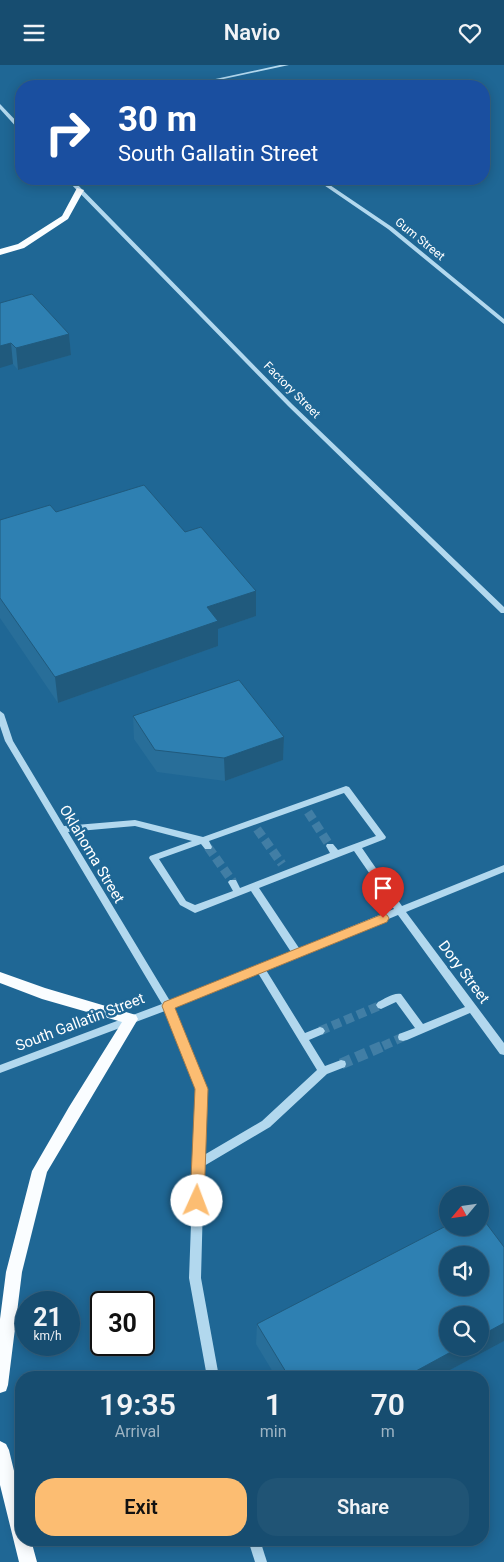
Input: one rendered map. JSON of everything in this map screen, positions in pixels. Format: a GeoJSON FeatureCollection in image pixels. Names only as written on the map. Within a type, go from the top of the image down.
{"type":"FeatureCollection","features":[{"type":"Feature","properties":{"kind":"main road"},"geometry":{"type":"LineString","coordinates":[[0,252],[21,246],[65,217],[80,190]]}},
{"type":"Feature","properties":{"kind":"main road"},"geometry":{"type":"LineString","coordinates":[[0,977],[42,993],[131,1019],[74,1111],[40,1171],[14,1272],[0,1385]]}},
{"type":"Feature","properties":{"kind":"main road"},"geometry":{"type":"LineString","coordinates":[[0,1450],[15,1511]]}},
{"type":"Feature","properties":{"kind":"main road"},"geometry":{"type":"LineString","coordinates":[[24,1546],[28,1562]]}},
{"type":"Feature","properties":{"kind":"street"},"geometry":{"type":"LineString","coordinates":[[220,80],[287,65]]}},
{"type":"Feature","properties":{"kind":"street"},"geometry":{"type":"LineString","coordinates":[[0,106],[15,119]]}},
{"type":"Feature","properties":{"kind":"street","name":"Factory Street"},"geometry":{"type":"LineString","coordinates":[[75,185],[290,405],[504,611]]}},
{"type":"Feature","properties":{"kind":"street","name":"Gum Street"},"geometry":{"type":"LineString","coordinates":[[327,185],[390,228],[504,322]]}},
{"type":"Feature","properties":{"kind":"street","name":"Oklahoma Street"},"geometry":{"type":"LineString","coordinates":[[0,714],[8,741],[168,1006],[201,1089],[195,1278],[212,1371]]}},
{"type":"Feature","properties":{"kind":"street"},"geometry":{"type":"LineString","coordinates":[[346,789],[382,837],[336,855],[285,869],[254,886],[195,909],[183,903],[153,858],[205,844],[305,809],[346,789]]}},
{"type":"Feature","properties":{"kind":"street"},"geometry":{"type":"LineString","coordinates":[[61,829],[135,823],[205,844]]}},
{"type":"Feature","properties":{"kind":"street"},"geometry":{"type":"LineString","coordinates":[[330,846],[336,855]]}},
{"type":"Feature","properties":{"kind":"street","name":"Dory Street"},"geometry":{"type":"LineString","coordinates":[[356,847],[400,911],[504,1051]]}},
{"type":"Feature","properties":{"kind":"street","name":"South Gallatin Street"},"geometry":{"type":"LineString","coordinates":[[0,1069],[168,1006],[504,868]]}},
{"type":"Feature","properties":{"kind":"street"},"geometry":{"type":"LineString","coordinates":[[232,882],[238,892]]}},
{"type":"Feature","properties":{"kind":"street"},"geometry":{"type":"LineString","coordinates":[[254,886],[297,953]]}},
{"type":"Feature","properties":{"kind":"street"},"geometry":{"type":"LineString","coordinates":[[260,968],[323,1071]]}},
{"type":"Feature","properties":{"kind":"street"},"geometry":{"type":"LineString","coordinates":[[381,1005],[398,997],[421,1029]]}},
{"type":"Feature","properties":{"kind":"street"},"geometry":{"type":"LineString","coordinates":[[403,1037],[472,1008]]}},
{"type":"Feature","properties":{"kind":"street"},"geometry":{"type":"LineString","coordinates":[[303,1038],[320,1031]]}},
{"type":"Feature","properties":{"kind":"street"},"geometry":{"type":"LineString","coordinates":[[199,1163],[266,1124],[323,1071],[341,1064]]}},
{"type":"Feature","properties":{"kind":"street"},"geometry":{"type":"LineString","coordinates":[[256,1546],[261,1562]]}},
{"type":"Feature","properties":{"kind":"building"},"geometry":{"type":"Polygon","coordinates":[[[32,294],[69,334],[16,348],[11,343],[0,346],[0,303],[32,294]]]}},
{"type":"Feature","properties":{"kind":"building"},"geometry":{"type":"Polygon","coordinates":[[[144,485],[185,532],[201,527],[256,591],[207,607],[218,621],[55,677],[0,598],[0,520],[50,505],[56,512],[144,485]]]}},
{"type":"Feature","properties":{"kind":"building"},"geometry":{"type":"Polygon","coordinates":[[[239,680],[284,737],[224,758],[155,750],[133,716],[239,680]]]}},
{"type":"Feature","properties":{"kind":"building"},"geometry":{"type":"Polygon","coordinates":[[[489,1227],[504,1247],[504,1323],[489,1331],[489,1306],[439,1306],[439,1356],[444,1356],[416,1371],[285,1371],[257,1324],[439,1230],[439,1236],[489,1236],[489,1227]]]}},
{"type":"Feature","properties":{"kind":"tunnel"},"geometry":{"type":"LineString","coordinates":[[308,812],[330,846]]}},
{"type":"Feature","properties":{"kind":"tunnel"},"geometry":{"type":"LineString","coordinates":[[257,829],[282,864]]}},
{"type":"Feature","properties":{"kind":"tunnel"},"geometry":{"type":"LineString","coordinates":[[208,847],[233,882]]}},
{"type":"Feature","properties":{"kind":"tunnel"},"geometry":{"type":"LineString","coordinates":[[320,1031],[381,1005]]}},
{"type":"Feature","properties":{"kind":"tunnel"},"geometry":{"type":"LineString","coordinates":[[383,1046],[403,1037]]}},
{"type":"Feature","properties":{"kind":"tunnel"},"geometry":{"type":"LineString","coordinates":[[341,1064],[385,1045]]}},
{"type":"Feature","properties":{"kind":"route"},"geometry":{"type":"LineString","coordinates":[[197,1201],[201,1089],[168,1006],[383,918]]}}]}
